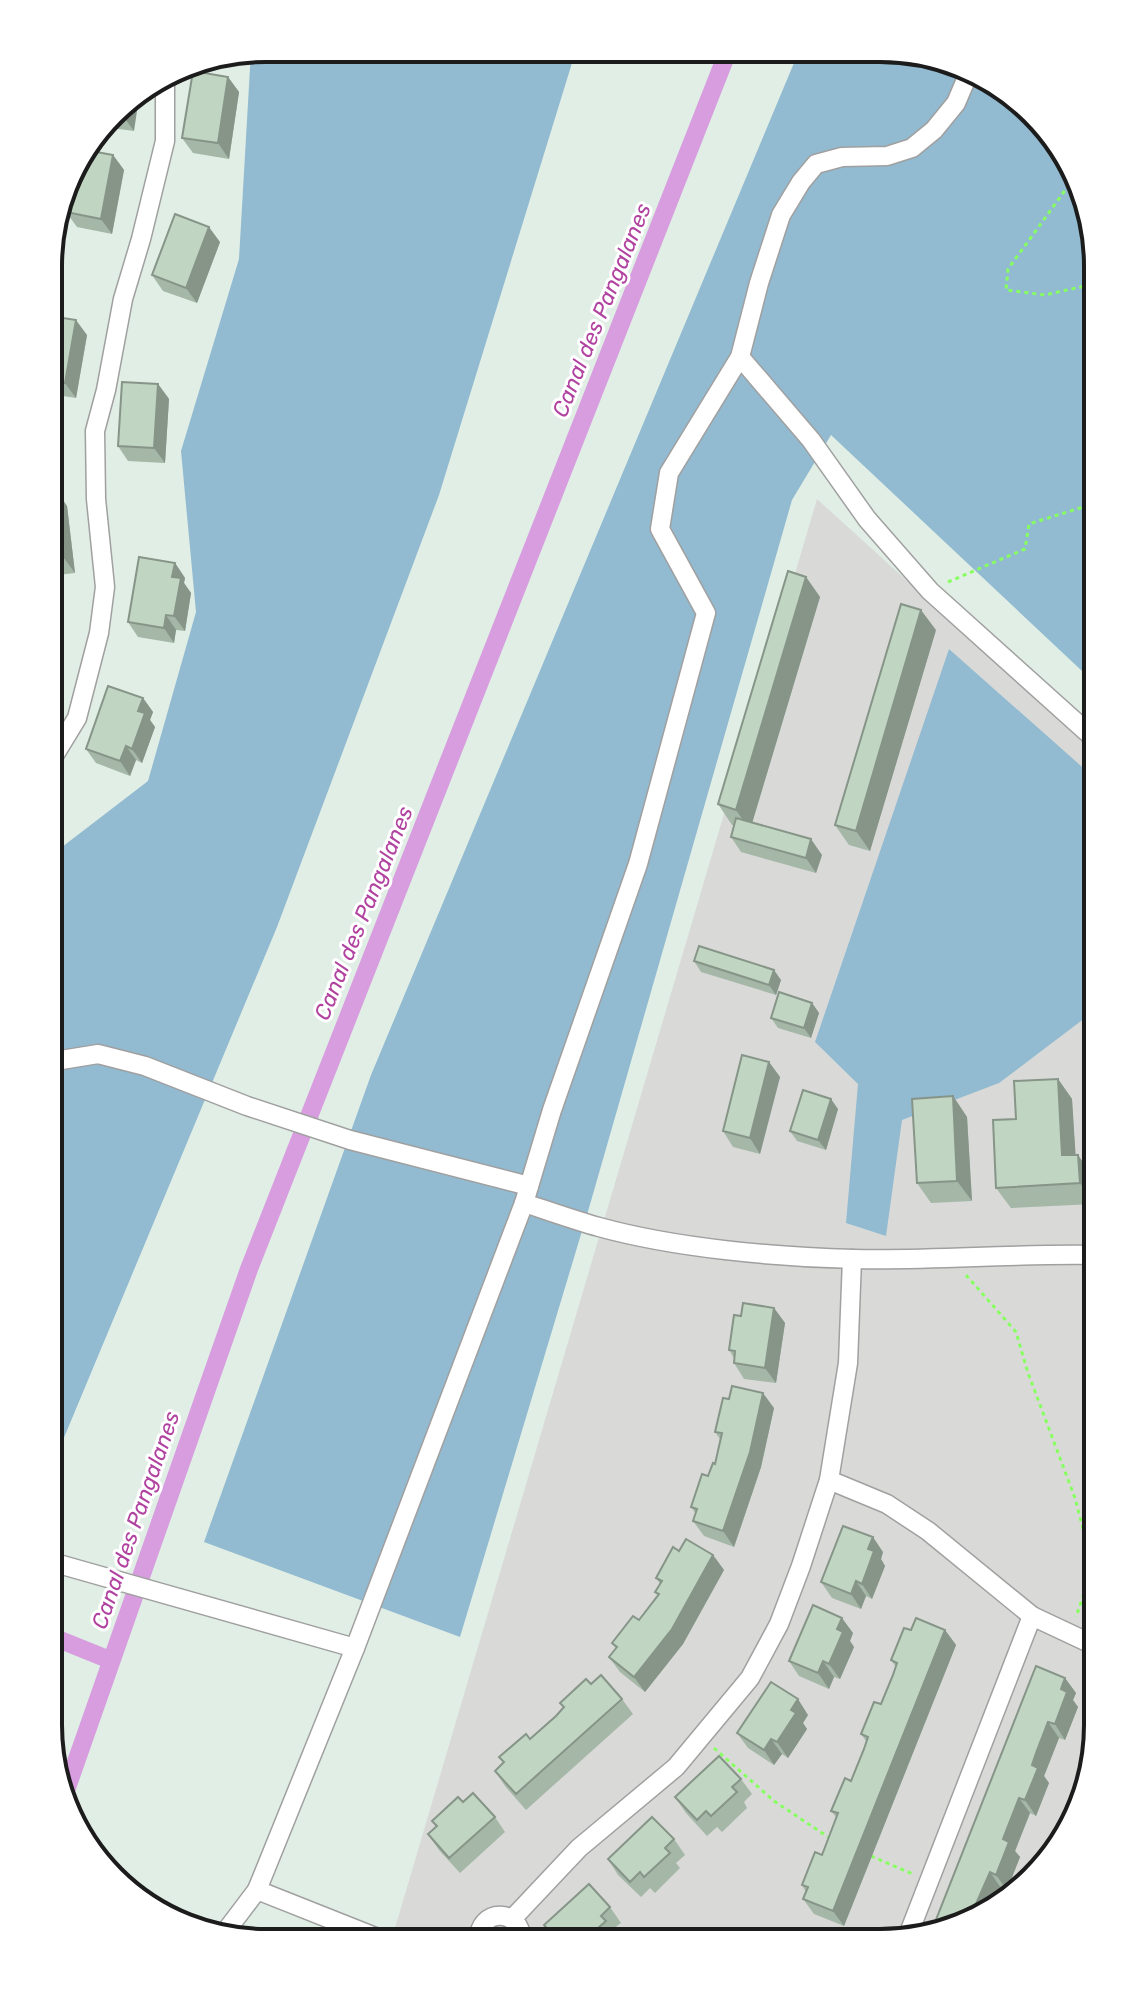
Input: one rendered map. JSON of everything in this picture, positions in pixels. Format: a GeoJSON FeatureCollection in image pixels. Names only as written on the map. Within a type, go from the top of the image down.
{"type":"FeatureCollection","features":[{"type":"Feature","properties":{"kind":"street"},"geometry":{"type":"LineString","coordinates":[[230,1925],[257,1890],[355,1648],[526,1195],[552,1110],[638,864],[706,613],[660,529],[669,473],[740,357],[781,215],[801,182],[816,164],[842,157],[887,156],[912,148],[934,130],[956,103],[965,81]]}},
{"type":"Feature","properties":{"kind":"street"},"geometry":{"type":"LineString","coordinates":[[62,743],[77,718],[99,633],[105,587],[96,499],[95,431],[123,299],[165,141],[165,89]]}},
{"type":"Feature","properties":{"kind":"street"},"geometry":{"type":"LineString","coordinates":[[740,357],[811,440],[867,519],[930,591],[1084,729]]}},
{"type":"Feature","properties":{"kind":"street"},"geometry":{"type":"LineString","coordinates":[[62,1060],[98,1054],[145,1066],[247,1106],[526,1195],[601,1228],[763,1253],[852,1259],[1084,1255]]}},
{"type":"Feature","properties":{"kind":"street"},"geometry":{"type":"LineString","coordinates":[[512,1919],[579,1848],[676,1767],[750,1678],[779,1624],[829,1480],[848,1363],[852,1259]]}},
{"type":"Feature","properties":{"kind":"street"},"geometry":{"type":"LineString","coordinates":[[829,1480],[887,1504],[928,1531],[1032,1616],[1084,1641]]}},
{"type":"Feature","properties":{"kind":"street"},"geometry":{"type":"LineString","coordinates":[[62,1565],[355,1648]]}},
{"type":"Feature","properties":{"kind":"street"},"geometry":{"type":"LineString","coordinates":[[912,1926],[1032,1616]]}},
{"type":"Feature","properties":{"kind":"street"},"geometry":{"type":"LineString","coordinates":[[257,1890],[355,1929]]}},
{"type":"Feature","properties":{"kind":"street"},"geometry":{"type":"LineString","coordinates":[[481,1929],[485,1921],[498,1916],[512,1919],[520,1929]]}},
{"type":"Feature","properties":{"kind":"path"},"geometry":{"type":"LineString","coordinates":[[1067,187],[1008,269],[1006,290],[1045,295],[1084,286]]}},
{"type":"Feature","properties":{"kind":"path"},"geometry":{"type":"LineString","coordinates":[[930,591],[1025,549],[1029,524],[1084,506]]}},
{"type":"Feature","properties":{"kind":"path"},"geometry":{"type":"LineString","coordinates":[[949,1259],[973,1281],[1016,1332],[1028,1373],[1075,1498],[1084,1532]]}},
{"type":"Feature","properties":{"kind":"path"},"geometry":{"type":"LineString","coordinates":[[1067,1634],[1084,1595]]}},
{"type":"Feature","properties":{"kind":"path"},"geometry":{"type":"LineString","coordinates":[[702,1738],[774,1801],[838,1842]]}},
{"type":"Feature","properties":{"kind":"path"},"geometry":{"type":"LineString","coordinates":[[864,1853],[929,1881]]}},
{"type":"Feature","properties":{"kind":"shaded area"},"geometry":{"type":"Polygon","coordinates":[[[250,62],[572,62],[439,495],[277,927],[62,1442],[62,847],[148,781],[196,612],[181,451],[239,259],[250,62]]]}},
{"type":"Feature","properties":{"kind":"shaded area"},"geometry":{"type":"Polygon","coordinates":[[[794,62],[880,62],[919,66],[970,83],[993,96],[1033,132],[1050,153],[1073,201],[1082,240],[1084,673],[831,435],[792,500],[591,1201],[460,1637],[204,1542],[371,1075],[794,62]]]}},
{"type":"Feature","properties":{"kind":"shaded area"},"geometry":{"type":"Polygon","coordinates":[[[817,499],[1084,741],[1084,1738],[1073,1790],[1057,1827],[1042,1849],[1004,1887],[958,1913],[919,1925],[880,1929],[395,1928],[817,499]]]}},
{"type":"Feature","properties":{"kind":"shaded area"},"geometry":{"type":"Polygon","coordinates":[[[949,649],[1084,769],[1084,1019],[999,1083],[902,1120],[886,1236],[846,1223],[858,1084],[815,1042],[949,649]]]}},
{"type":"Feature","properties":{"kind":"building"},"geometry":{"type":"Polygon","coordinates":[[[203,73],[228,77],[218,143],[182,138],[192,77],[203,73]]]}},
{"type":"Feature","properties":{"kind":"building"},"geometry":{"type":"Polygon","coordinates":[[[97,152],[113,155],[101,219],[69,213],[97,152]]]}},
{"type":"Feature","properties":{"kind":"building"},"geometry":{"type":"Polygon","coordinates":[[[175,214],[209,227],[186,288],[152,275],[175,214]]]}},
{"type":"Feature","properties":{"kind":"building"},"geometry":{"type":"Polygon","coordinates":[[[62,318],[76,320],[65,383],[62,382],[62,318]]]}},
{"type":"Feature","properties":{"kind":"building"},"geometry":{"type":"Polygon","coordinates":[[[122,382],[158,384],[154,448],[118,446],[122,382]]]}},
{"type":"Feature","properties":{"kind":"building"},"geometry":{"type":"Polygon","coordinates":[[[139,557],[175,563],[172,577],[181,578],[174,616],[166,615],[164,628],[128,622],[139,557]]]}},
{"type":"Feature","properties":{"kind":"building"},"geometry":{"type":"Polygon","coordinates":[[[788,571],[806,577],[736,810],[718,804],[788,571]]]}},
{"type":"Feature","properties":{"kind":"building"},"geometry":{"type":"Polygon","coordinates":[[[901,604],[921,610],[856,831],[835,825],[901,604]]]}},
{"type":"Feature","properties":{"kind":"building"},"geometry":{"type":"Polygon","coordinates":[[[108,686],[143,698],[138,711],[145,713],[132,749],[126,746],[120,761],[86,749],[108,686]]]}},
{"type":"Feature","properties":{"kind":"building"},"geometry":{"type":"Polygon","coordinates":[[[736,818],[811,839],[806,858],[731,837],[736,818]]]}},
{"type":"Feature","properties":{"kind":"building"},"geometry":{"type":"Polygon","coordinates":[[[699,946],[774,970],[769,985],[694,961],[699,946]]]}},
{"type":"Feature","properties":{"kind":"building"},"geometry":{"type":"Polygon","coordinates":[[[779,992],[812,1003],[804,1028],[771,1018],[779,992]]]}},
{"type":"Feature","properties":{"kind":"building"},"geometry":{"type":"Polygon","coordinates":[[[742,1055],[769,1062],[750,1138],[723,1131],[742,1055]]]}},
{"type":"Feature","properties":{"kind":"building"},"geometry":{"type":"Polygon","coordinates":[[[1058,1079],[1062,1155],[1078,1155],[1080,1183],[996,1188],[993,1120],[1016,1119],[1014,1081],[1058,1079]]]}},
{"type":"Feature","properties":{"kind":"building"},"geometry":{"type":"Polygon","coordinates":[[[803,1090],[831,1099],[818,1140],[790,1131],[803,1090]]]}},
{"type":"Feature","properties":{"kind":"building"},"geometry":{"type":"Polygon","coordinates":[[[953,1096],[957,1181],[917,1183],[912,1099],[953,1096]]]}},
{"type":"Feature","properties":{"kind":"building"},"geometry":{"type":"Polygon","coordinates":[[[743,1303],[774,1308],[765,1368],[734,1363],[735,1351],[729,1350],[734,1315],[741,1316],[743,1303]]]}},
{"type":"Feature","properties":{"kind":"building"},"geometry":{"type":"Polygon","coordinates":[[[732,1386],[763,1393],[750,1452],[723,1531],[693,1521],[697,1509],[691,1507],[702,1474],[708,1476],[715,1464],[722,1433],[715,1432],[723,1398],[729,1399],[732,1386]]]}},
{"type":"Feature","properties":{"kind":"building"},"geometry":{"type":"Polygon","coordinates":[[[843,1526],[873,1537],[868,1549],[874,1551],[862,1584],[856,1581],[851,1594],[821,1582],[843,1526]]]}},
{"type":"Feature","properties":{"kind":"building"},"geometry":{"type":"Polygon","coordinates":[[[686,1539],[713,1555],[672,1629],[634,1677],[609,1657],[617,1647],[612,1643],[633,1616],[639,1620],[659,1594],[655,1592],[662,1581],[656,1578],[673,1547],[679,1551],[686,1539]]]}},
{"type":"Feature","properties":{"kind":"building"},"geometry":{"type":"Polygon","coordinates":[[[813,1605],[842,1618],[837,1629],[843,1632],[829,1664],[823,1661],[818,1673],[789,1661],[813,1605]]]}},
{"type":"Feature","properties":{"kind":"building"},"geometry":{"type":"Polygon","coordinates":[[[916,1618],[945,1630],[833,1911],[803,1899],[808,1887],[802,1885],[815,1852],[822,1855],[838,1813],[831,1811],[845,1778],[851,1781],[864,1749],[868,1737],[861,1734],[874,1702],[881,1704],[893,1675],[897,1663],[891,1660],[904,1628],[911,1630],[916,1618]]]}},
{"type":"Feature","properties":{"kind":"building"},"geometry":{"type":"Polygon","coordinates":[[[1036,1666],[1065,1678],[1061,1689],[1067,1692],[1055,1724],[1048,1722],[1032,1765],[1038,1768],[1025,1800],[1019,1798],[1003,1839],[1009,1842],[996,1875],[990,1872],[976,1905],[936,1921],[1036,1666]]]}},
{"type":"Feature","properties":{"kind":"building"},"geometry":{"type":"Polygon","coordinates":[[[601,1675],[622,1699],[516,1794],[495,1771],[504,1762],[499,1757],[526,1734],[530,1739],[556,1716],[564,1707],[560,1703],[586,1679],[591,1684],[601,1675]]]}},
{"type":"Feature","properties":{"kind":"building"},"geometry":{"type":"Polygon","coordinates":[[[771,1682],[798,1699],[791,1710],[796,1713],[777,1742],[771,1739],[764,1750],[737,1733],[771,1682]]]}},
{"type":"Feature","properties":{"kind":"building"},"geometry":{"type":"Polygon","coordinates":[[[719,1756],[741,1779],[732,1787],[737,1792],[711,1816],[706,1811],[697,1820],[675,1797],[719,1756]]]}},
{"type":"Feature","properties":{"kind":"building"},"geometry":{"type":"Polygon","coordinates":[[[473,1793],[495,1817],[449,1858],[428,1834],[437,1826],[432,1821],[458,1797],[463,1802],[473,1793]]]}},
{"type":"Feature","properties":{"kind":"building"},"geometry":{"type":"Polygon","coordinates":[[[652,1817],[674,1839],[665,1848],[670,1853],[644,1877],[640,1872],[630,1882],[608,1859],[652,1817]]]}},
{"type":"Feature","properties":{"kind":"building"},"geometry":{"type":"Polygon","coordinates":[[[589,1884],[610,1907],[601,1916],[606,1921],[597,1929],[548,1929],[544,1925],[589,1884]]]}},
{"type":"Feature","properties":{"kind":"waterway","name":"Canal des Pangalanes"},"geometry":{"type":"LineString","coordinates":[[70,1779],[249,1269],[724,62]]}},
{"type":"Feature","properties":{"kind":"waterway"},"geometry":{"type":"LineString","coordinates":[[62,1641],[110,1660]]}}]}
